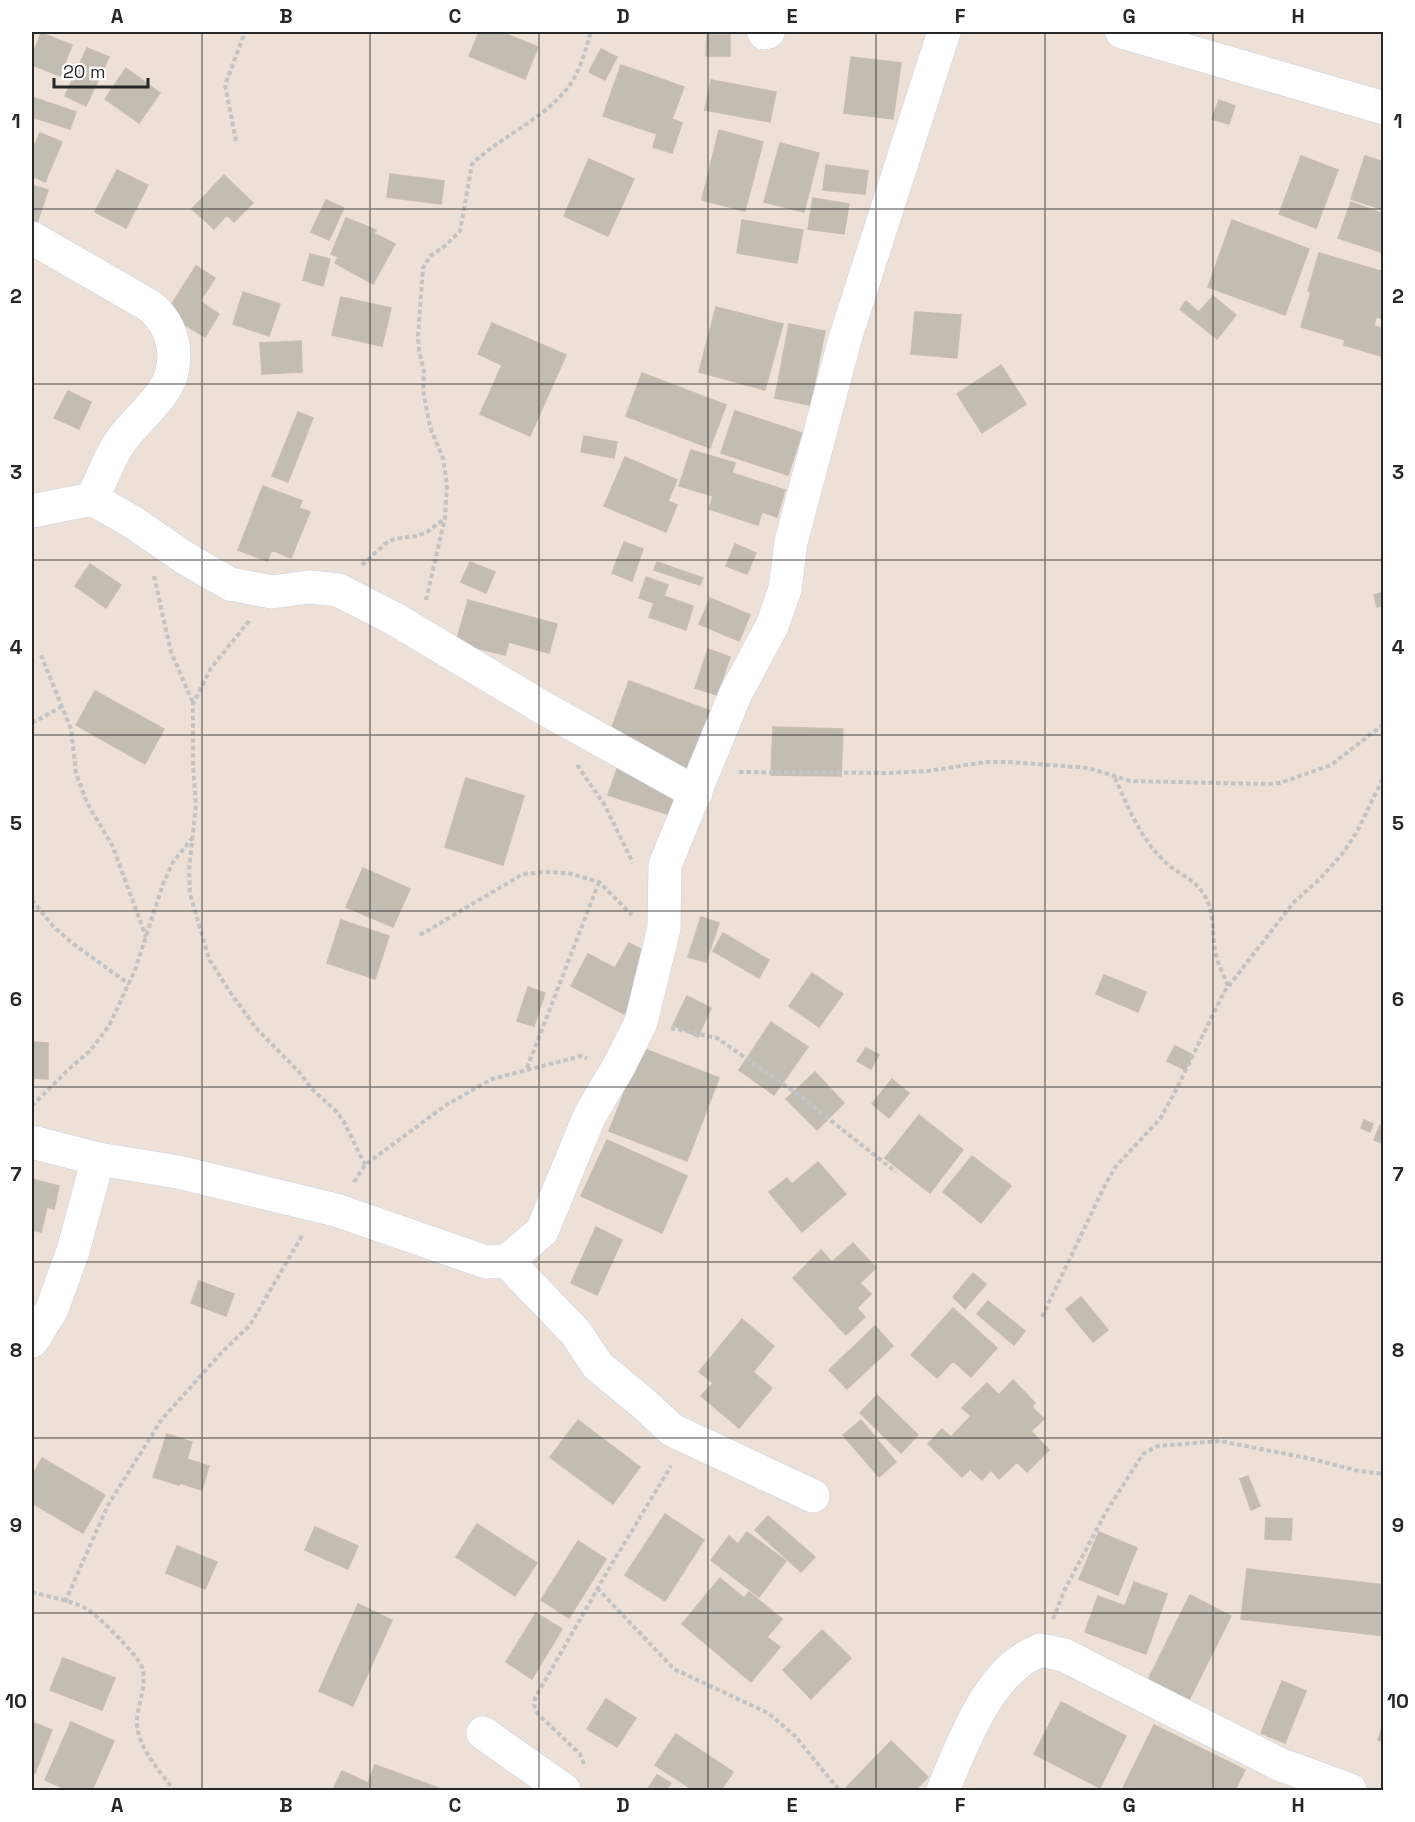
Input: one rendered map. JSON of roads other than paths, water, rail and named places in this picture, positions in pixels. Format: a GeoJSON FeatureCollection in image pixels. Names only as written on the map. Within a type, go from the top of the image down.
{"type":"FeatureCollection","features":[{"type":"Feature","properties":{"kind":"street"},"geometry":{"type":"LineString","coordinates":[[32,1142],[98,1159],[178,1172],[330,1208],[486,1262],[507,1260],[542,1231],[590,1115],[619,1066],[641,1022],[664,928],[665,865],[735,695],[771,626],[785,589],[791,542],[845,339],[944,32]]}},
{"type":"Feature","properties":{"kind":"street"},"geometry":{"type":"LineString","coordinates":[[1122,32],[1383,108]]}},
{"type":"Feature","properties":{"kind":"street"},"geometry":{"type":"LineString","coordinates":[[32,238],[150,306],[163,319],[172,342],[174,366],[168,384],[152,407],[118,444],[92,499]]}},
{"type":"Feature","properties":{"kind":"street"},"geometry":{"type":"LineString","coordinates":[[32,511],[92,499],[230,584],[272,592],[309,587],[338,590],[418,633],[540,706],[700,782]]}},
{"type":"Feature","properties":{"kind":"street"},"geometry":{"type":"LineString","coordinates":[[32,1341],[56,1299],[73,1251],[98,1159]]}},
{"type":"Feature","properties":{"kind":"street"},"geometry":{"type":"LineString","coordinates":[[507,1260],[576,1333],[597,1366],[677,1433],[813,1496]]}},
{"type":"Feature","properties":{"kind":"street"},"geometry":{"type":"LineString","coordinates":[[944,1791],[959,1754],[991,1692],[1019,1661],[1040,1650],[1064,1655],[1279,1764],[1350,1791]]}},
{"type":"Feature","properties":{"kind":"street"},"geometry":{"type":"LineString","coordinates":[[483,1733],[575,1781]]}}]}
